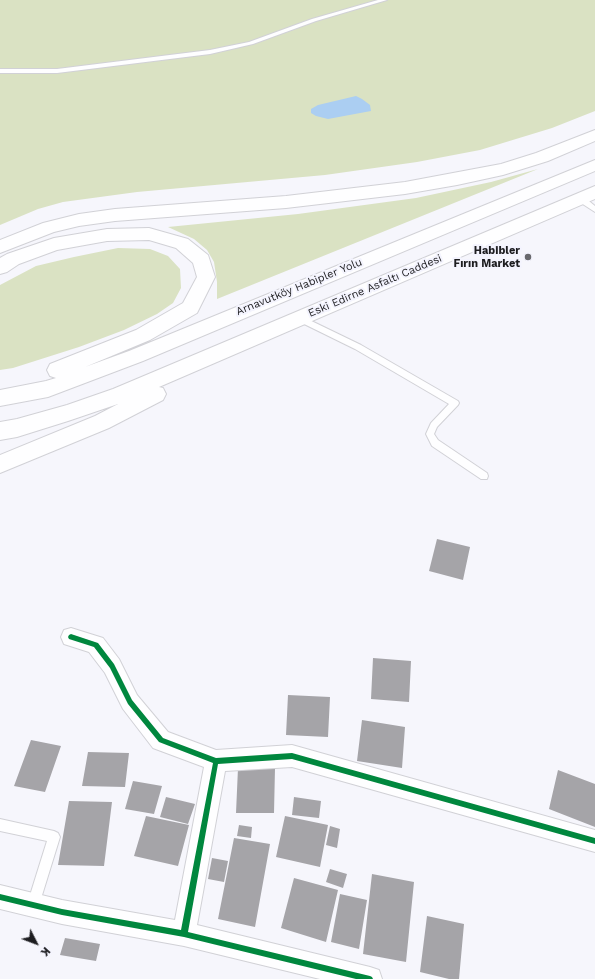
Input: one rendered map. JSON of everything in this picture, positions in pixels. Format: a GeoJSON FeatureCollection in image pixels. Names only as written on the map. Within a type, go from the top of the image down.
{"type":"FeatureCollection","features":[{"type":"Feature","properties":{"kind":"highway"},"geometry":{"type":"LineString","coordinates":[[0,247],[49,227],[79,220],[286,202],[406,188],[457,179],[503,169],[542,156],[595,135]]}},
{"type":"Feature","properties":{"kind":"highway","name":"Arnavutköy Habipler Yolu"},"geometry":{"type":"LineString","coordinates":[[0,398],[48,389],[136,356],[595,165]]}},
{"type":"Feature","properties":{"kind":"highway","name":"Eski Edirne Asfaltı Caddesi"},"geometry":{"type":"LineString","coordinates":[[243,343],[299,318],[590,200]]}},
{"type":"Feature","properties":{"kind":"highway"},"geometry":{"type":"LineString","coordinates":[[0,268],[13,259],[54,244],[107,235],[149,234],[182,243],[202,260],[206,277],[190,308],[143,335],[43,376],[0,391]]}},
{"type":"Feature","properties":{"kind":"highway"},"geometry":{"type":"LineString","coordinates":[[0,432],[68,413],[120,395],[243,343]]}},
{"type":"Feature","properties":{"kind":"highway"},"geometry":{"type":"LineString","coordinates":[[0,464],[102,422],[213,366],[243,343]]}},
{"type":"Feature","properties":{"kind":"street"},"geometry":{"type":"LineString","coordinates":[[71,637],[96,645],[112,666],[130,702],[160,740],[216,761],[292,756],[595,841]]}},
{"type":"Feature","properties":{"kind":"street"},"geometry":{"type":"LineString","coordinates":[[184,934],[216,761]]}},
{"type":"Feature","properties":{"kind":"street"},"geometry":{"type":"LineString","coordinates":[[0,897],[62,912],[184,934],[370,979]]}},
{"type":"Feature","properties":{"kind":"lane"},"geometry":{"type":"LineString","coordinates":[[0,71],[57,71],[210,52],[251,42],[314,20],[384,0]]}},
{"type":"Feature","properties":{"kind":"lane"},"geometry":{"type":"LineString","coordinates":[[299,318],[358,347],[455,403],[434,425],[430,434],[435,443],[484,476]]}},
{"type":"Feature","properties":{"kind":"lane"},"geometry":{"type":"LineString","coordinates":[[0,825],[54,837],[33,905]]}},
{"type":"Feature","properties":{"kind":"green space"},"geometry":{"type":"Polygon","coordinates":[[[0,0],[595,0],[595,111],[552,128],[480,150],[417,162],[325,175],[137,192],[63,202],[38,209],[0,225],[0,0]]]}},
{"type":"Feature","properties":{"kind":"green space"},"geometry":{"type":"Polygon","coordinates":[[[538,169],[217,299],[217,282],[214,262],[207,250],[194,239],[168,227],[298,214],[416,198],[491,182],[538,169]]]}},
{"type":"Feature","properties":{"kind":"green space"},"geometry":{"type":"Polygon","coordinates":[[[118,248],[150,249],[168,256],[180,269],[181,288],[173,303],[157,314],[124,330],[79,347],[13,368],[0,370],[0,285],[36,266],[118,248]]]}},
{"type":"Feature","properties":{"kind":"water"},"geometry":{"type":"Polygon","coordinates":[[[356,96],[370,105],[371,111],[328,119],[311,113],[311,109],[318,105],[356,96]]]}},
{"type":"Feature","properties":{"kind":"building"},"geometry":{"type":"Polygon","coordinates":[[[437,539],[470,547],[463,580],[429,571],[437,539]]]}},
{"type":"Feature","properties":{"kind":"building"},"geometry":{"type":"Polygon","coordinates":[[[373,658],[411,661],[409,702],[371,699],[373,658]]]}},
{"type":"Feature","properties":{"kind":"building"},"geometry":{"type":"Polygon","coordinates":[[[288,695],[330,697],[328,737],[286,735],[288,695]]]}},
{"type":"Feature","properties":{"kind":"building"},"geometry":{"type":"Polygon","coordinates":[[[362,720],[405,727],[402,768],[357,761],[362,720]]]}},
{"type":"Feature","properties":{"kind":"building"},"geometry":{"type":"Polygon","coordinates":[[[31,740],[61,746],[45,792],[14,786],[31,740]]]}},
{"type":"Feature","properties":{"kind":"building"},"geometry":{"type":"Polygon","coordinates":[[[88,752],[129,753],[125,787],[82,786],[88,752]]]}},
{"type":"Feature","properties":{"kind":"building"},"geometry":{"type":"Polygon","coordinates":[[[238,768],[275,768],[274,813],[236,813],[238,768]]]}},
{"type":"Feature","properties":{"kind":"building"},"geometry":{"type":"Polygon","coordinates":[[[558,770],[595,784],[595,827],[549,809],[558,770]]]}},
{"type":"Feature","properties":{"kind":"building"},"geometry":{"type":"Polygon","coordinates":[[[133,781],[162,786],[154,814],[125,809],[133,781]]]}},
{"type":"Feature","properties":{"kind":"building"},"geometry":{"type":"Polygon","coordinates":[[[166,797],[195,804],[188,824],[160,817],[166,797]]]}},
{"type":"Feature","properties":{"kind":"building"},"geometry":{"type":"Polygon","coordinates":[[[294,797],[321,801],[319,818],[292,815],[294,797]]]}},
{"type":"Feature","properties":{"kind":"building"},"geometry":{"type":"Polygon","coordinates":[[[69,801],[112,802],[104,866],[58,865],[69,801]]]}},
{"type":"Feature","properties":{"kind":"building"},"geometry":{"type":"Polygon","coordinates":[[[146,816],[189,825],[178,866],[134,856],[146,816]]]}},
{"type":"Feature","properties":{"kind":"building"},"geometry":{"type":"Polygon","coordinates":[[[285,816],[328,825],[320,867],[276,857],[285,816]]]}},
{"type":"Feature","properties":{"kind":"building"},"geometry":{"type":"Polygon","coordinates":[[[239,825],[252,827],[251,838],[237,836],[239,825]]]}},
{"type":"Feature","properties":{"kind":"building"},"geometry":{"type":"Polygon","coordinates":[[[330,826],[340,829],[337,848],[326,845],[330,826]]]}},
{"type":"Feature","properties":{"kind":"building"},"geometry":{"type":"Polygon","coordinates":[[[234,838],[270,844],[255,927],[218,919],[234,838]]]}},
{"type":"Feature","properties":{"kind":"building"},"geometry":{"type":"Polygon","coordinates":[[[212,858],[228,861],[224,882],[208,879],[212,858]]]}},
{"type":"Feature","properties":{"kind":"building"},"geometry":{"type":"Polygon","coordinates":[[[330,869],[347,874],[343,888],[326,882],[330,869]]]}},
{"type":"Feature","properties":{"kind":"building"},"geometry":{"type":"Polygon","coordinates":[[[372,874],[414,882],[406,962],[363,954],[372,874]]]}},
{"type":"Feature","properties":{"kind":"building"},"geometry":{"type":"Polygon","coordinates":[[[294,878],[338,890],[326,942],[281,928],[294,878]]]}},
{"type":"Feature","properties":{"kind":"building"},"geometry":{"type":"Polygon","coordinates":[[[340,894],[367,900],[359,949],[331,942],[340,894]]]}},
{"type":"Feature","properties":{"kind":"building"},"geometry":{"type":"Polygon","coordinates":[[[427,916],[464,924],[459,979],[449,979],[420,972],[427,916]]]}},
{"type":"Feature","properties":{"kind":"building"},"geometry":{"type":"Polygon","coordinates":[[[65,938],[100,944],[96,961],[60,955],[65,938]]]}},
{"type":"Feature","properties":{"kind":"cycle path"},"geometry":{"type":"LineString","coordinates":[[71,637],[96,645],[112,666],[130,702],[161,740],[216,761]]}},
{"type":"Feature","properties":{"kind":"cycle path"},"geometry":{"type":"LineString","coordinates":[[184,934],[216,761],[292,756],[595,841]]}},
{"type":"Feature","properties":{"kind":"cycle path"},"geometry":{"type":"LineString","coordinates":[[0,897],[62,912],[184,934],[370,979]]}},
{"type":"Feature","properties":{"kind":"place","name":"Habibler Fırın Market"},"geometry":{"type":"Point","coordinates":[528,257]}}]}
